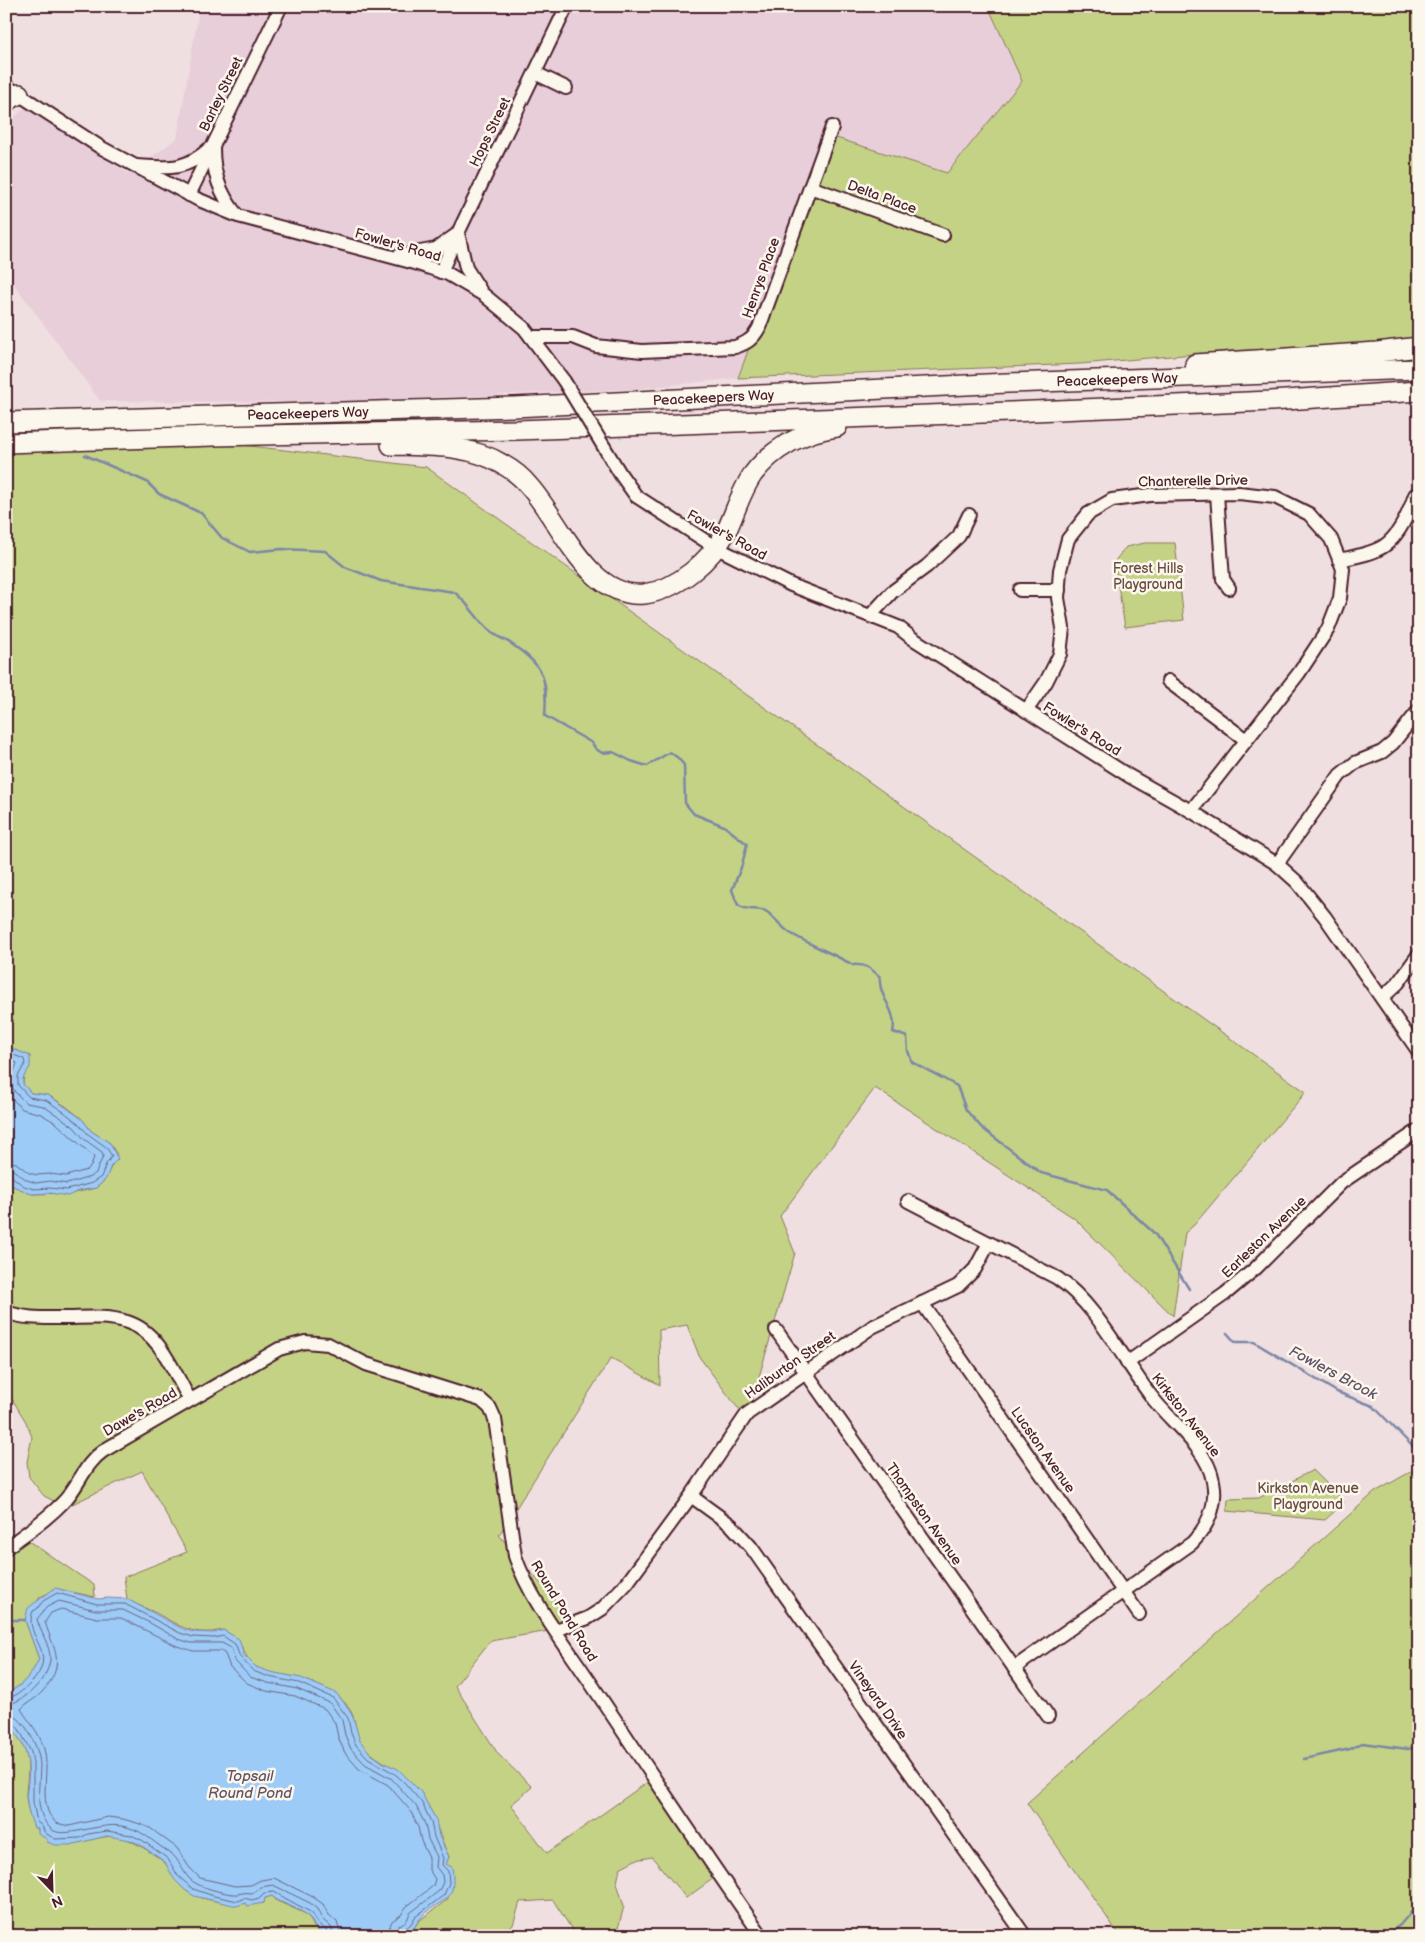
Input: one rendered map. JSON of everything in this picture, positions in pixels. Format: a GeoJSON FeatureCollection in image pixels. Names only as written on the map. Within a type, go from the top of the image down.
{"type":"FeatureCollection","features":[{"type":"Feature","properties":{"kind":"highway"},"geometry":{"type":"LineString","coordinates":[[1007,383],[1097,372],[1377,352],[1419,347]]}},
{"type":"Feature","properties":{"kind":"highway","name":"Peacekeepers Way"},"geometry":{"type":"LineString","coordinates":[[6,422],[514,407],[1007,383],[1419,370]]}},
{"type":"Feature","properties":{"kind":"highway","name":"Peacekeepers Way"},"geometry":{"type":"LineString","coordinates":[[6,443],[203,436],[279,436],[527,429],[1010,412],[1271,401],[1419,392]]}},
{"type":"Feature","properties":{"kind":"highway"},"geometry":{"type":"LineString","coordinates":[[279,436],[334,442],[438,446],[482,454],[500,463],[528,484],[569,544],[594,574],[610,586],[626,592],[641,594],[656,592],[672,585],[688,575],[715,548],[725,534],[745,487],[753,474],[778,449],[795,440],[814,432],[832,428],[1010,412]]}},
{"type":"Feature","properties":{"kind":"highway"},"geometry":{"type":"LineString","coordinates":[[6,413],[85,419]]}},
{"type":"Feature","properties":{"kind":"street","name":"Barley Street"},"geometry":{"type":"LineString","coordinates":[[189,195],[280,6]]}},
{"type":"Feature","properties":{"kind":"street","name":"Hops Street"},"geometry":{"type":"LineString","coordinates":[[441,272],[567,6]]}},
{"type":"Feature","properties":{"kind":"street"},"geometry":{"type":"LineString","coordinates":[[535,73],[566,88]]}},
{"type":"Feature","properties":{"kind":"street","name":"Fowler's Road"},"geometry":{"type":"LineString","coordinates":[[10,94],[100,147],[189,195],[238,216],[393,257],[441,272],[484,295],[524,328],[531,337],[564,381],[621,475],[636,496],[715,548],[791,585],[898,627],[912,638],[1129,776],[1191,811],[1277,864],[1297,882],[1325,917],[1419,1052]]}},
{"type":"Feature","properties":{"kind":"street","name":"Henrys Place"},"geometry":{"type":"LineString","coordinates":[[531,337],[573,337],[596,346],[642,351],[729,347],[745,344],[754,338],[832,127]]}},
{"type":"Feature","properties":{"kind":"street"},"geometry":{"type":"LineString","coordinates":[[135,166],[171,168],[186,165],[213,145]]}},
{"type":"Feature","properties":{"kind":"street"},"geometry":{"type":"LineString","coordinates":[[213,145],[213,165],[216,179],[224,197],[238,216]]}},
{"type":"Feature","properties":{"kind":"street","name":"Delta Place"},"geometry":{"type":"LineString","coordinates":[[810,187],[943,235]]}},
{"type":"Feature","properties":{"kind":"street"},"geometry":{"type":"LineString","coordinates":[[393,257],[436,249],[458,233],[466,268],[484,295]]}},
{"type":"Feature","properties":{"kind":"street","name":"Chanterelle Drive"},"geometry":{"type":"LineString","coordinates":[[1026,711],[1046,682],[1060,654],[1063,628],[1058,598],[1060,570],[1068,539],[1088,514],[1112,500],[1150,495],[1239,493],[1275,497],[1309,514],[1330,539],[1343,569],[1340,598],[1328,629],[1299,673],[1191,811]]}},
{"type":"Feature","properties":{"kind":"street"},"geometry":{"type":"LineString","coordinates":[[1217,494],[1222,579],[1228,588]]}},
{"type":"Feature","properties":{"kind":"street"},"geometry":{"type":"LineString","coordinates":[[1339,560],[1384,546],[1398,531],[1408,514],[1414,495]]}},
{"type":"Feature","properties":{"kind":"street"},"geometry":{"type":"LineString","coordinates":[[871,615],[892,592],[927,566],[959,536],[969,515]]}},
{"type":"Feature","properties":{"kind":"street"},"geometry":{"type":"LineString","coordinates":[[1020,590],[1059,590]]}},
{"type":"Feature","properties":{"kind":"street"},"geometry":{"type":"LineString","coordinates":[[1168,681],[1246,740]]}},
{"type":"Feature","properties":{"kind":"street"},"geometry":{"type":"LineString","coordinates":[[1277,864],[1340,775],[1355,763],[1382,752],[1394,744],[1419,710]]}},
{"type":"Feature","properties":{"kind":"street"},"geometry":{"type":"LineString","coordinates":[[1382,998],[1398,983],[1419,954]]}},
{"type":"Feature","properties":{"kind":"street","name":"Earleston Avenue"},"geometry":{"type":"LineString","coordinates":[[1127,1363],[1226,1294],[1256,1268],[1342,1182],[1419,1130]]}},
{"type":"Feature","properties":{"kind":"street","name":"Kirkston Avenue"},"geometry":{"type":"LineString","coordinates":[[908,1201],[1057,1278],[1076,1292],[1091,1310],[1154,1401],[1202,1455],[1213,1481],[1215,1495],[1213,1508],[1209,1521],[1202,1532],[1186,1547],[1014,1668]]}},
{"type":"Feature","properties":{"kind":"street","name":"Haliburton Street"},"geometry":{"type":"LineString","coordinates":[[556,1630],[588,1618],[614,1598],[642,1564],[747,1414],[872,1327],[964,1282],[974,1269],[988,1243]]}},
{"type":"Feature","properties":{"kind":"street","name":"Lucston Avenue"},"geometry":{"type":"LineString","coordinates":[[922,1303],[1138,1614]]}},
{"type":"Feature","properties":{"kind":"street"},"geometry":{"type":"LineString","coordinates":[[6,1312],[30,1318],[104,1318],[127,1322],[137,1326],[157,1343],[190,1400]]}},
{"type":"Feature","properties":{"kind":"street","name":"Thompston Avenue"},"geometry":{"type":"LineString","coordinates":[[776,1330],[1048,1716]]}},
{"type":"Feature","properties":{"kind":"street","name":"Dawe's Road"},"geometry":{"type":"LineString","coordinates":[[6,1548],[64,1502],[74,1490],[93,1458],[279,1349],[292,1344],[317,1342]]}},
{"type":"Feature","properties":{"kind":"street","name":"Round Pond Road"},"geometry":{"type":"LineString","coordinates":[[317,1342],[338,1348],[366,1364],[480,1400],[490,1408],[495,1419],[515,1556],[521,1575],[705,1854],[762,1936]]}},
{"type":"Feature","properties":{"kind":"street","name":"Vineyard Drive"},"geometry":{"type":"LineString","coordinates":[[691,1496],[731,1525],[751,1546],[1025,1936]]}},
{"type":"Feature","properties":{"kind":"shaded area"},"geometry":{"type":"Polygon","coordinates":[[[194,6],[988,6],[1022,81],[947,174],[827,135],[738,378],[634,389],[335,402],[100,401],[6,273],[6,124],[27,106],[129,174],[177,138],[198,15],[194,6]]]}},
{"type":"Feature","properties":{"kind":"green space"},"geometry":{"type":"Polygon","coordinates":[[[988,6],[1419,6],[1419,337],[1371,344],[1229,351],[1080,364],[738,378],[827,135],[947,173],[1022,81],[988,6]]]}},
{"type":"Feature","properties":{"kind":"green space"},"geometry":{"type":"Polygon","coordinates":[[[242,445],[426,467],[1306,1092],[1194,1225],[1185,1233],[1173,1316],[1074,1218],[875,1088],[780,1216],[795,1253],[747,1418],[745,1413],[737,1407],[700,1358],[687,1325],[659,1330],[660,1385],[611,1358],[499,1535],[571,1619],[549,1631],[490,1641],[455,1686],[498,1754],[532,1787],[511,1805],[547,1853],[649,1781],[714,1878],[686,1898],[652,1857],[635,1860],[620,1868],[617,1883],[624,1906],[616,1936],[576,1936],[553,1900],[520,1902],[513,1925],[500,1936],[404,1936],[419,1921],[448,1899],[446,1864],[449,1857],[423,1796],[407,1778],[376,1757],[365,1747],[357,1735],[354,1719],[348,1706],[334,1693],[305,1680],[259,1669],[249,1660],[235,1638],[223,1630],[204,1632],[188,1629],[127,1599],[124,1577],[187,1552],[142,1471],[66,1507],[44,1496],[29,1477],[27,1462],[32,1437],[26,1422],[6,1389],[6,1178],[15,1186],[32,1194],[74,1193],[96,1188],[104,1181],[117,1155],[110,1143],[91,1131],[82,1119],[67,1107],[48,1095],[31,1093],[23,1084],[30,1056],[6,1046],[6,449],[242,445]]]}},
{"type":"Feature","properties":{"kind":"green space","name":"Forest Hills Playground"},"geometry":{"type":"Polygon","coordinates":[[[1145,543],[1175,543],[1184,620],[1125,627],[1114,562],[1126,547],[1145,543]]]}},
{"type":"Feature","properties":{"kind":"green space"},"geometry":{"type":"Polygon","coordinates":[[[1419,1467],[1419,1936],[1120,1936],[1027,1803],[1375,1492],[1419,1467]]]}},
{"type":"Feature","properties":{"kind":"green space","name":"Kirkston Avenue Playground"},"geometry":{"type":"Polygon","coordinates":[[[1313,1470],[1345,1502],[1325,1520],[1227,1511],[1228,1499],[1259,1498],[1313,1470]]]}},
{"type":"Feature","properties":{"kind":"green space"},"geometry":{"type":"Polygon","coordinates":[[[27,1540],[94,1585],[95,1597],[58,1589],[40,1597],[25,1620],[39,1659],[26,1680],[6,1694],[6,1556],[27,1540]]]}},
{"type":"Feature","properties":{"kind":"green space"},"geometry":{"type":"Polygon","coordinates":[[[6,1722],[21,1741],[25,1750],[28,1763],[26,1797],[30,1814],[40,1833],[50,1841],[60,1844],[71,1844],[106,1837],[118,1837],[129,1840],[164,1862],[181,1886],[191,1894],[211,1900],[245,1904],[264,1903],[265,1898],[272,1896],[277,1901],[304,1913],[309,1917],[314,1927],[325,1936],[6,1936],[6,1722]]]}},
{"type":"Feature","properties":{"kind":"water"},"geometry":{"type":"Polygon","coordinates":[[[6,1046],[30,1056],[30,1067],[23,1078],[23,1084],[31,1093],[48,1095],[82,1119],[91,1131],[110,1143],[118,1159],[111,1166],[106,1179],[96,1188],[78,1191],[68,1196],[50,1193],[32,1194],[13,1186],[6,1178],[6,1046]]]}},
{"type":"Feature","properties":{"kind":"water","name":"Topsail Round Pond"},"geometry":{"type":"Polygon","coordinates":[[[55,1588],[98,1599],[127,1599],[183,1629],[194,1632],[214,1633],[223,1630],[239,1639],[244,1655],[256,1667],[270,1672],[301,1678],[336,1693],[353,1717],[360,1741],[371,1754],[384,1763],[398,1769],[421,1792],[436,1820],[439,1836],[449,1857],[446,1864],[452,1867],[453,1880],[449,1895],[445,1900],[426,1912],[411,1932],[403,1936],[326,1936],[318,1930],[306,1914],[280,1902],[272,1896],[265,1898],[264,1903],[247,1906],[245,1903],[237,1906],[194,1896],[174,1879],[165,1862],[130,1840],[107,1836],[70,1845],[55,1845],[47,1842],[47,1839],[38,1834],[38,1828],[34,1828],[30,1814],[27,1799],[27,1757],[14,1731],[6,1722],[6,1694],[26,1680],[39,1659],[25,1620],[28,1608],[55,1588]]]}},
{"type":"Feature","properties":{"kind":"waterway","name":"Fowlers Brook"},"geometry":{"type":"LineString","coordinates":[[85,455],[147,482],[159,494],[201,513],[222,538],[250,552],[282,549],[325,551],[345,567],[381,581],[454,592],[490,631],[521,651],[536,665],[544,681],[545,716],[592,743],[602,753],[613,752],[647,766],[670,752],[678,758],[684,765],[685,803],[689,808],[694,814],[724,826],[747,844],[742,865],[732,890],[738,905],[746,909],[764,910],[787,931],[853,965],[868,967],[874,971],[880,977],[882,991],[891,1010],[894,1024],[893,1032],[907,1037],[908,1051],[912,1062],[957,1086],[966,1110],[982,1128],[1041,1173],[1107,1190],[1155,1234],[1189,1289]]}},
{"type":"Feature","properties":{"kind":"waterway","name":"Fowlers Brook"},"geometry":{"type":"LineString","coordinates":[[1227,1333],[1235,1342],[1254,1342],[1337,1392],[1373,1406],[1419,1453]]}},
{"type":"Feature","properties":{"kind":"waterway"},"geometry":{"type":"LineString","coordinates":[[6,1620],[25,1620]]}},
{"type":"Feature","properties":{"kind":"waterway"},"geometry":{"type":"LineString","coordinates":[[1304,1759],[1350,1749],[1362,1743],[1408,1749],[1419,1747]]}},
{"type":"Feature","properties":{"kind":"waterway"},"geometry":{"type":"LineString","coordinates":[[1385,1936],[1400,1925],[1419,1903]]}}]}
